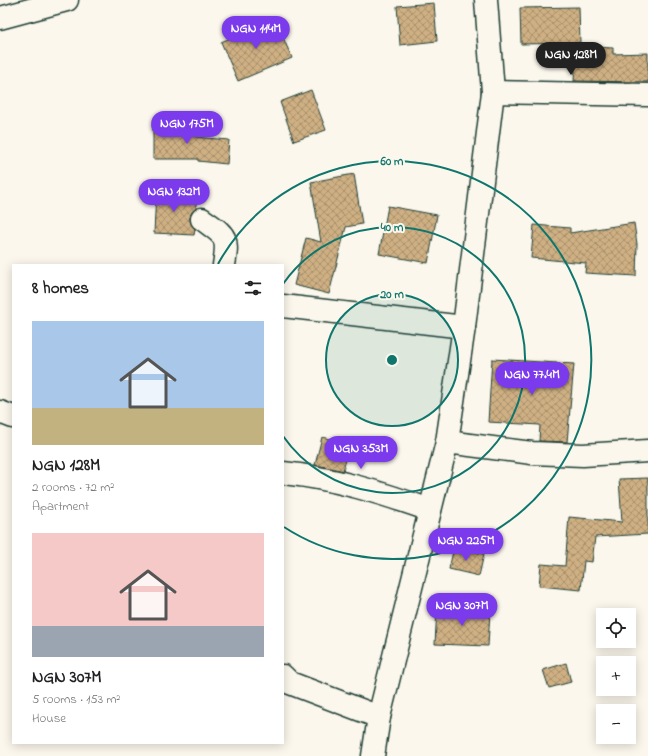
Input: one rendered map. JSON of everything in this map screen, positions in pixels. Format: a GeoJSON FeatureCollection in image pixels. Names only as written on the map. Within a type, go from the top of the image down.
{"type":"FeatureCollection","features":[{"type":"Feature","properties":{"kind":"street"},"geometry":{"type":"LineString","coordinates":[[0,18],[67,0]]}},
{"type":"Feature","properties":{"kind":"street"},"geometry":{"type":"LineString","coordinates":[[373,756],[379,717],[447,442],[464,327],[492,92],[486,0]]}},
{"type":"Feature","properties":{"kind":"street"},"geometry":{"type":"LineString","coordinates":[[492,92],[648,95]]}},
{"type":"Feature","properties":{"kind":"street"},"geometry":{"type":"LineString","coordinates":[[202,218],[224,236],[227,245],[224,264]]}},
{"type":"Feature","properties":{"kind":"street"},"geometry":{"type":"LineString","coordinates":[[284,306],[464,327]]}},
{"type":"Feature","properties":{"kind":"street"},"geometry":{"type":"LineString","coordinates":[[0,412],[12,417]]}},
{"type":"Feature","properties":{"kind":"street"},"geometry":{"type":"LineString","coordinates":[[447,442],[532,453],[583,455],[648,452]]}},
{"type":"Feature","properties":{"kind":"street"},"geometry":{"type":"LineString","coordinates":[[284,473],[313,476],[380,492],[430,510]]}},
{"type":"Feature","properties":{"kind":"street"},"geometry":{"type":"LineString","coordinates":[[284,677],[290,683],[379,717]]}},
{"type":"Feature","properties":{"kind":"building"},"geometry":{"type":"Polygon","coordinates":[[[434,3],[437,41],[400,45],[397,6],[434,3]]]}},
{"type":"Feature","properties":{"kind":"building"},"geometry":{"type":"Polygon","coordinates":[[[579,7],[580,43],[521,44],[520,8],[579,7]]]}},
{"type":"Feature","properties":{"kind":"building"},"geometry":{"type":"Polygon","coordinates":[[[275,19],[292,58],[238,81],[221,42],[275,19]]]}},
{"type":"Feature","properties":{"kind":"building"},"geometry":{"type":"Polygon","coordinates":[[[576,46],[613,48],[613,54],[648,53],[648,82],[574,81],[576,46]]]}},
{"type":"Feature","properties":{"kind":"building"},"geometry":{"type":"Polygon","coordinates":[[[311,90],[326,130],[294,141],[280,102],[311,90]]]}},
{"type":"Feature","properties":{"kind":"building"},"geometry":{"type":"Polygon","coordinates":[[[153,125],[195,126],[195,137],[229,140],[227,164],[198,161],[198,159],[153,159],[153,125]]]}},
{"type":"Feature","properties":{"kind":"building"},"geometry":{"type":"Polygon","coordinates":[[[354,174],[362,224],[346,227],[329,294],[294,285],[306,238],[321,242],[311,182],[354,174]]]}},
{"type":"Feature","properties":{"kind":"building"},"geometry":{"type":"Polygon","coordinates":[[[156,192],[196,194],[196,209],[192,212],[190,218],[191,224],[195,229],[194,235],[154,233],[156,192]]]}},
{"type":"Feature","properties":{"kind":"building"},"geometry":{"type":"Polygon","coordinates":[[[388,206],[437,215],[428,263],[379,254],[388,206]]]}},
{"type":"Feature","properties":{"kind":"building"},"geometry":{"type":"Polygon","coordinates":[[[634,223],[637,244],[636,276],[585,273],[586,263],[531,258],[534,225],[570,228],[570,233],[634,223]]]}},
{"type":"Feature","properties":{"kind":"building"},"geometry":{"type":"Polygon","coordinates":[[[492,359],[574,364],[567,442],[539,441],[540,425],[488,422],[492,359]]]}},
{"type":"Feature","properties":{"kind":"building"},"geometry":{"type":"Polygon","coordinates":[[[322,437],[350,444],[343,471],[315,465],[322,437]]]}},
{"type":"Feature","properties":{"kind":"building"},"geometry":{"type":"Polygon","coordinates":[[[648,478],[648,534],[595,537],[592,562],[584,561],[581,590],[539,586],[541,564],[565,566],[569,517],[622,522],[619,479],[648,478]]]}},
{"type":"Feature","properties":{"kind":"building"},"geometry":{"type":"Polygon","coordinates":[[[454,547],[484,554],[479,576],[449,569],[454,547]]]}},
{"type":"Feature","properties":{"kind":"building"},"geometry":{"type":"Polygon","coordinates":[[[437,608],[490,611],[488,646],[435,644],[437,608]]]}},
{"type":"Feature","properties":{"kind":"building"},"geometry":{"type":"Polygon","coordinates":[[[566,663],[571,682],[549,688],[543,670],[566,663]]]}}]}
